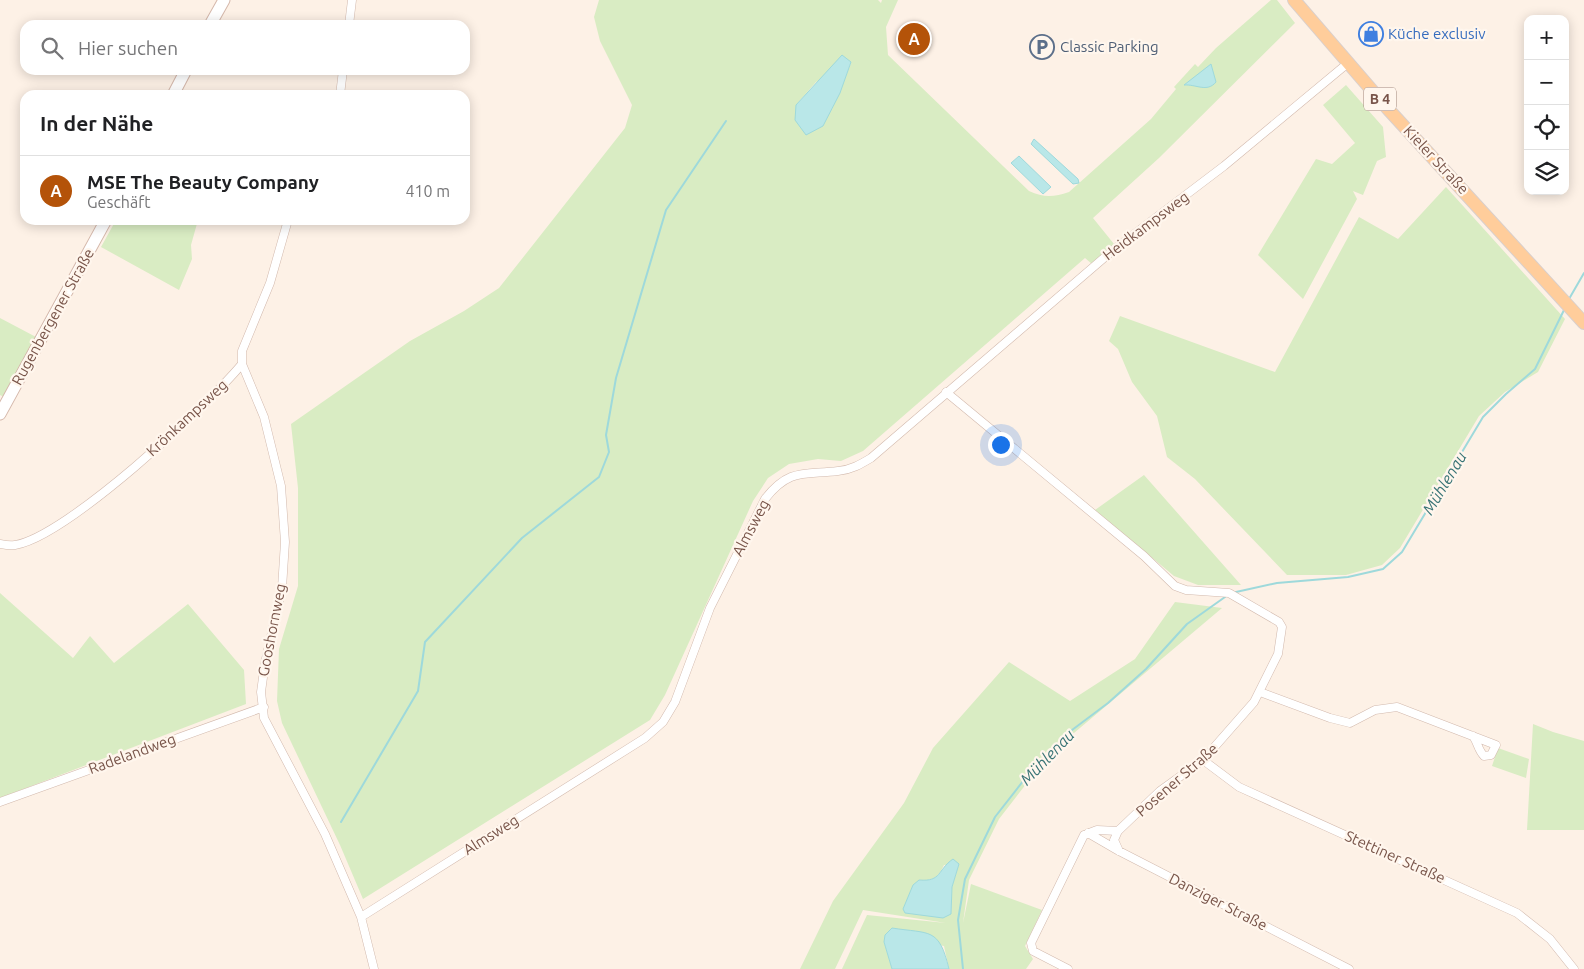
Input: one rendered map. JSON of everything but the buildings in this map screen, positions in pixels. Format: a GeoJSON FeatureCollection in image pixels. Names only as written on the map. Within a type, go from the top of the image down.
{"type":"FeatureCollection","features":[{"type":"Feature","properties":{"kind":"main road"},"geometry":{"type":"LineString","coordinates":[[213,20],[224,0]]}},
{"type":"Feature","properties":{"kind":"main road","name":"Kieler Straße"},"geometry":{"type":"LineString","coordinates":[[1294,0],[1348,63],[1584,323]]}},
{"type":"Feature","properties":{"kind":"main road"},"geometry":{"type":"LineString","coordinates":[[176,90],[183,75]]}},
{"type":"Feature","properties":{"kind":"main road","name":"Rugenbergener Straße"},"geometry":{"type":"LineString","coordinates":[[0,414],[3,401],[103,225]]}},
{"type":"Feature","properties":{"kind":"street"},"geometry":{"type":"LineString","coordinates":[[350,20],[352,0]]}},
{"type":"Feature","properties":{"kind":"street","name":"Heidkampsweg"},"geometry":{"type":"LineString","coordinates":[[946,392],[1114,249],[1224,166],[1348,63]]}},
{"type":"Feature","properties":{"kind":"street"},"geometry":{"type":"LineString","coordinates":[[341,90],[342,75]]}},
{"type":"Feature","properties":{"kind":"street","name":"Krönkampsweg"},"geometry":{"type":"LineString","coordinates":[[0,544],[15,545],[32,540],[84,507],[183,423],[228,381],[242,364],[242,351],[270,283],[287,225]]}},
{"type":"Feature","properties":{"kind":"street","name":"Gooshornweg"},"geometry":{"type":"LineString","coordinates":[[242,364],[264,417],[281,486],[285,542],[282,588],[265,663],[261,692],[264,718],[325,834],[361,917],[374,969]]}},
{"type":"Feature","properties":{"kind":"street","name":"Posener Straße"},"geometry":{"type":"LineString","coordinates":[[946,392],[1144,556],[1175,586],[1186,590],[1229,593],[1279,622],[1282,628],[1281,645],[1260,692],[1220,744],[1203,760],[1160,791],[1118,831]]}},
{"type":"Feature","properties":{"kind":"street","name":"Almsweg"},"geometry":{"type":"LineString","coordinates":[[361,917],[645,738],[663,722],[675,702],[710,608],[765,499],[775,486],[786,478],[803,472],[840,471],[856,467],[871,458],[946,392]]}},
{"type":"Feature","properties":{"kind":"street"},"geometry":{"type":"LineString","coordinates":[[1260,692],[1330,718],[1350,723],[1375,710],[1397,707],[1473,736]]}},
{"type":"Feature","properties":{"kind":"street","name":"Radelandweg"},"geometry":{"type":"LineString","coordinates":[[0,802],[264,707]]}},
{"type":"Feature","properties":{"kind":"street","name":"Stettiner Straße"},"geometry":{"type":"LineString","coordinates":[[1203,760],[1239,787],[1510,909],[1550,939],[1574,969]]}},
{"type":"Feature","properties":{"kind":"street"},"geometry":{"type":"LineString","coordinates":[[1068,969],[1033,951],[1031,943],[1080,840],[1088,833],[1097,830],[1118,831],[1114,840],[1119,851]]}},
{"type":"Feature","properties":{"kind":"street","name":"Danziger Straße"},"geometry":{"type":"LineString","coordinates":[[1088,833],[1119,851],[1349,969]]}},
{"type":"Feature","properties":{"kind":"green space"},"geometry":{"type":"Polygon","coordinates":[[[599,0],[878,0],[881,3],[882,0],[898,0],[886,27],[888,55],[1029,191],[1049,196],[1069,192],[1151,119],[1176,89],[1174,87],[1195,64],[1198,67],[1216,48],[1271,0],[1277,0],[1295,23],[1159,158],[1093,218],[1114,244],[1092,264],[1085,258],[863,451],[841,461],[818,459],[789,464],[768,478],[753,501],[665,695],[650,720],[363,899],[340,845],[282,723],[277,701],[279,649],[298,586],[298,488],[291,424],[410,341],[464,311],[499,288],[625,128],[632,105],[600,41],[594,17],[599,0]],[[851,63],[816,82],[796,105],[832,109],[851,63]]]}},
{"type":"Feature","properties":{"kind":"green space"},"geometry":{"type":"Polygon","coordinates":[[[1346,85],[1383,127],[1386,157],[1377,161],[1363,195],[1353,191],[1357,199],[1303,299],[1258,255],[1316,159],[1332,164],[1355,143],[1323,105],[1346,85]]]}},
{"type":"Feature","properties":{"kind":"green space"},"geometry":{"type":"Polygon","coordinates":[[[1446,187],[1565,319],[1538,372],[1505,392],[1479,416],[1400,548],[1382,565],[1346,575],[1287,575],[1195,479],[1167,457],[1157,416],[1132,382],[1118,349],[1109,341],[1120,316],[1275,372],[1359,217],[1398,239],[1446,187]]]}},
{"type":"Feature","properties":{"kind":"green space"},"geometry":{"type":"Polygon","coordinates":[[[113,225],[197,225],[191,245],[192,259],[179,290],[101,247],[113,225]]]}},
{"type":"Feature","properties":{"kind":"green space"},"geometry":{"type":"Polygon","coordinates":[[[0,318],[36,337],[4,397],[0,395],[0,318]]]}},
{"type":"Feature","properties":{"kind":"green space"},"geometry":{"type":"Polygon","coordinates":[[[1144,475],[1241,585],[1198,585],[1174,576],[1095,510],[1144,475]]]}},
{"type":"Feature","properties":{"kind":"green space"},"geometry":{"type":"Polygon","coordinates":[[[0,593],[73,658],[90,636],[114,663],[188,604],[244,670],[246,704],[0,798],[0,593]]]}},
{"type":"Feature","properties":{"kind":"green space"},"geometry":{"type":"Polygon","coordinates":[[[1175,602],[1222,608],[1074,733],[1037,770],[999,819],[969,880],[963,923],[971,884],[1042,910],[1025,946],[1033,959],[1026,969],[949,969],[944,946],[885,935],[884,942],[892,969],[842,969],[867,915],[946,923],[863,910],[835,969],[800,969],[833,901],[904,803],[933,748],[1009,662],[1070,701],[1135,659],[1175,602]],[[959,864],[944,865],[940,873],[934,878],[919,880],[951,914],[952,887],[959,864]]]}},
{"type":"Feature","properties":{"kind":"green space"},"geometry":{"type":"Polygon","coordinates":[[[1533,724],[1584,741],[1584,830],[1527,830],[1533,724]]]}},
{"type":"Feature","properties":{"kind":"green space"},"geometry":{"type":"Polygon","coordinates":[[[1498,748],[1529,759],[1526,778],[1492,766],[1498,748]]]}},
{"type":"Feature","properties":{"kind":"water"},"geometry":{"type":"Polygon","coordinates":[[[842,55],[851,62],[840,93],[823,126],[806,135],[795,120],[796,105],[842,55]]]}},
{"type":"Feature","properties":{"kind":"water"},"geometry":{"type":"Polygon","coordinates":[[[1211,64],[1216,82],[1213,85],[1205,88],[1184,85],[1211,64]]]}},
{"type":"Feature","properties":{"kind":"water"},"geometry":{"type":"Polygon","coordinates":[[[1034,139],[1078,179],[1079,183],[1073,184],[1031,144],[1034,139]]]}},
{"type":"Feature","properties":{"kind":"water"},"geometry":{"type":"Polygon","coordinates":[[[1019,156],[1051,187],[1043,194],[1011,163],[1019,156]]]}},
{"type":"Feature","properties":{"kind":"water"},"geometry":{"type":"Polygon","coordinates":[[[953,859],[959,864],[952,887],[951,914],[943,918],[905,913],[903,909],[913,885],[919,880],[936,877],[953,859]]]}},
{"type":"Feature","properties":{"kind":"water"},"geometry":{"type":"Polygon","coordinates":[[[892,928],[924,933],[937,939],[949,969],[892,969],[884,942],[885,935],[892,928]]]}},
{"type":"Feature","properties":{"kind":"waterway"},"geometry":{"type":"LineString","coordinates":[[341,822],[418,691],[425,642],[522,538],[599,477],[609,452],[606,435],[616,378],[666,210],[726,121]]}},
{"type":"Feature","properties":{"kind":"waterway","name":"Mühlenau"},"geometry":{"type":"LineString","coordinates":[[1569,299],[1584,273]]}},
{"type":"Feature","properties":{"kind":"waterway","name":"Mühlenau"},"geometry":{"type":"LineString","coordinates":[[1236,592],[1277,583],[1348,577],[1383,569],[1402,552],[1483,417],[1535,369],[1565,308]]}},
{"type":"Feature","properties":{"kind":"waterway","name":"Mühlenau"},"geometry":{"type":"LineString","coordinates":[[963,969],[958,920],[965,879],[995,817],[1034,767],[1072,730],[1108,703],[1146,669],[1187,624],[1225,597]]}},
{"type":"Feature","properties":{"kind":"place","name":"Küche exclusiv"},"geometry":{"type":"Point","coordinates":[1371,34]}},
{"type":"Feature","properties":{"kind":"place","name":"MSE The Beauty Company"},"geometry":{"type":"Point","coordinates":[914,39]}},
{"type":"Feature","properties":{"kind":"place","name":"Classic Parking"},"geometry":{"type":"Point","coordinates":[1042,47]}}]}
